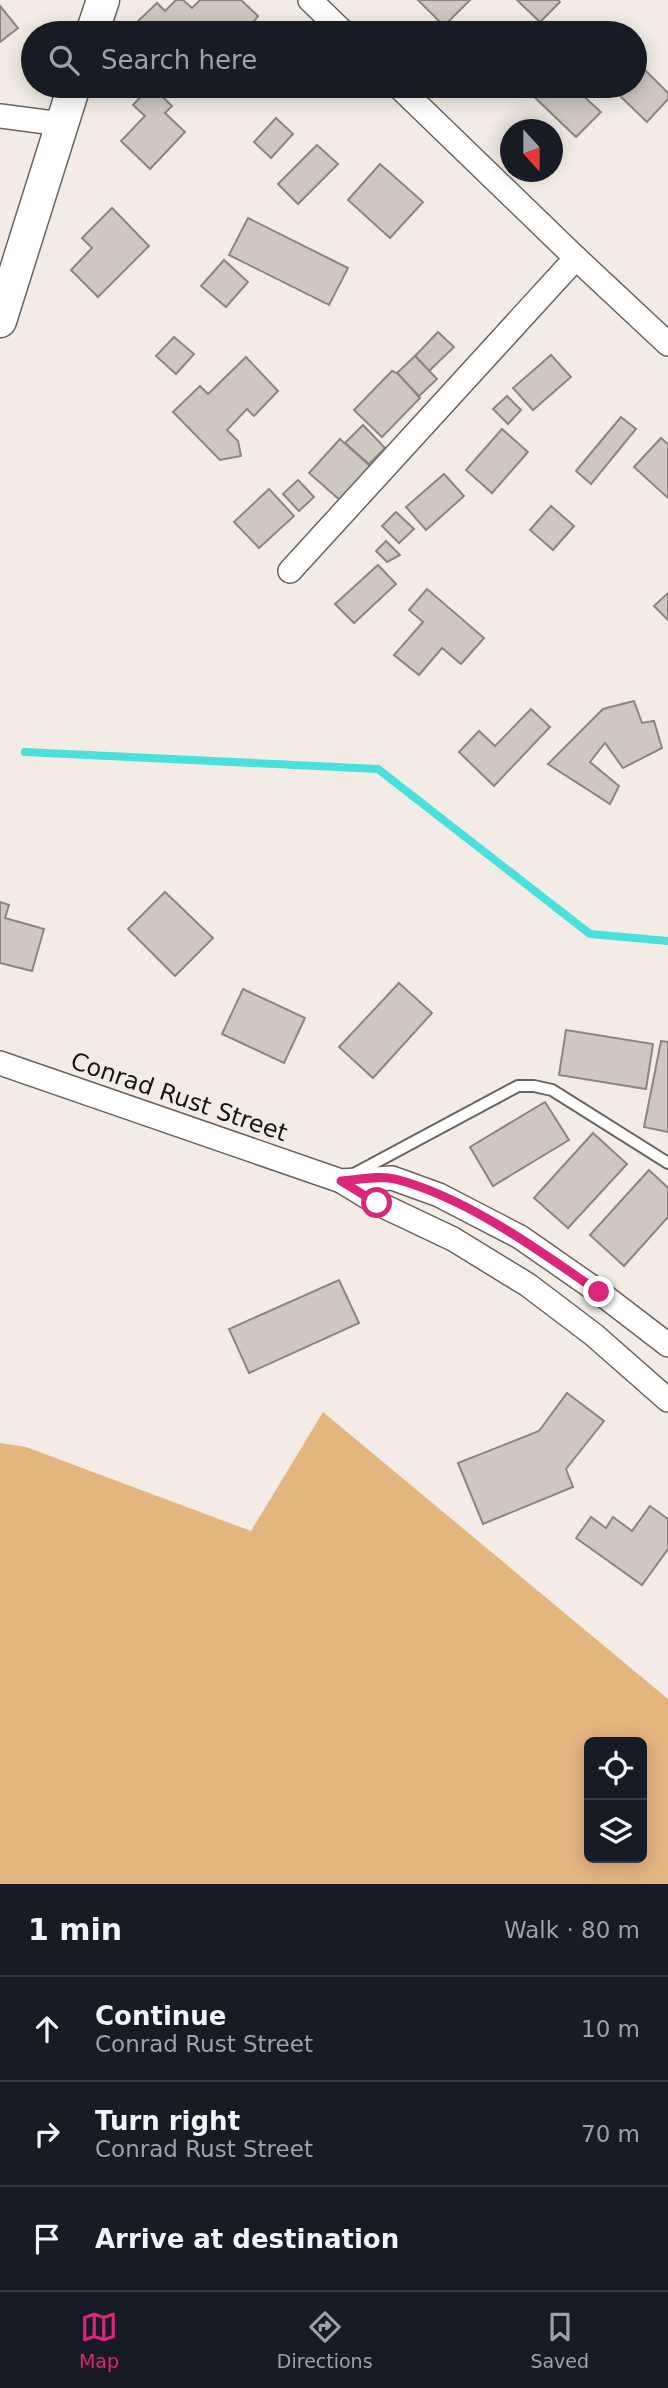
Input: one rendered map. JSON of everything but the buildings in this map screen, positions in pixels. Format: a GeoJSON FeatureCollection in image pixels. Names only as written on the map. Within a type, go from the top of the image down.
{"type":"FeatureCollection","features":[{"type":"Feature","properties":{"kind":"street"},"geometry":{"type":"LineString","coordinates":[[96,21],[103,0]]}},
{"type":"Feature","properties":{"kind":"street"},"geometry":{"type":"LineString","coordinates":[[310,0],[332,21]]}},
{"type":"Feature","properties":{"kind":"street"},"geometry":{"type":"LineString","coordinates":[[0,321],[70,98]]}},
{"type":"Feature","properties":{"kind":"street"},"geometry":{"type":"LineString","coordinates":[[410,98],[668,344]]}},
{"type":"Feature","properties":{"kind":"street"},"geometry":{"type":"LineString","coordinates":[[0,116],[61,124]]}},
{"type":"Feature","properties":{"kind":"street"},"geometry":{"type":"LineString","coordinates":[[290,571],[576,258]]}},
{"type":"Feature","properties":{"kind":"street","name":"Conrad Rust Street"},"geometry":{"type":"LineString","coordinates":[[0,1063],[341,1181],[377,1203],[453,1239],[528,1285],[594,1335],[668,1400]]}},
{"type":"Feature","properties":{"kind":"street","name":"Conrad Rust Street"},"geometry":{"type":"LineString","coordinates":[[341,1181],[392,1178],[439,1195],[520,1237],[599,1292],[668,1345]]}},
{"type":"Feature","properties":{"kind":"lane"},"geometry":{"type":"LineString","coordinates":[[341,1181],[518,1086],[552,1090],[668,1163]]}},
{"type":"Feature","properties":{"kind":"shaded area"},"geometry":{"type":"Polygon","coordinates":[[[323,1412],[668,1699],[668,1884],[0,1884],[0,1443],[26,1447],[251,1531],[323,1412]]]}},
{"type":"Feature","properties":{"kind":"waterway"},"geometry":{"type":"LineString","coordinates":[[25,752],[378,769],[590,934],[668,941]]}},
{"type":"Feature","properties":{"kind":"route"},"geometry":{"type":"LineString","coordinates":[[377,1203],[341,1181],[392,1178],[439,1195],[520,1237],[599,1292]]}}]}
